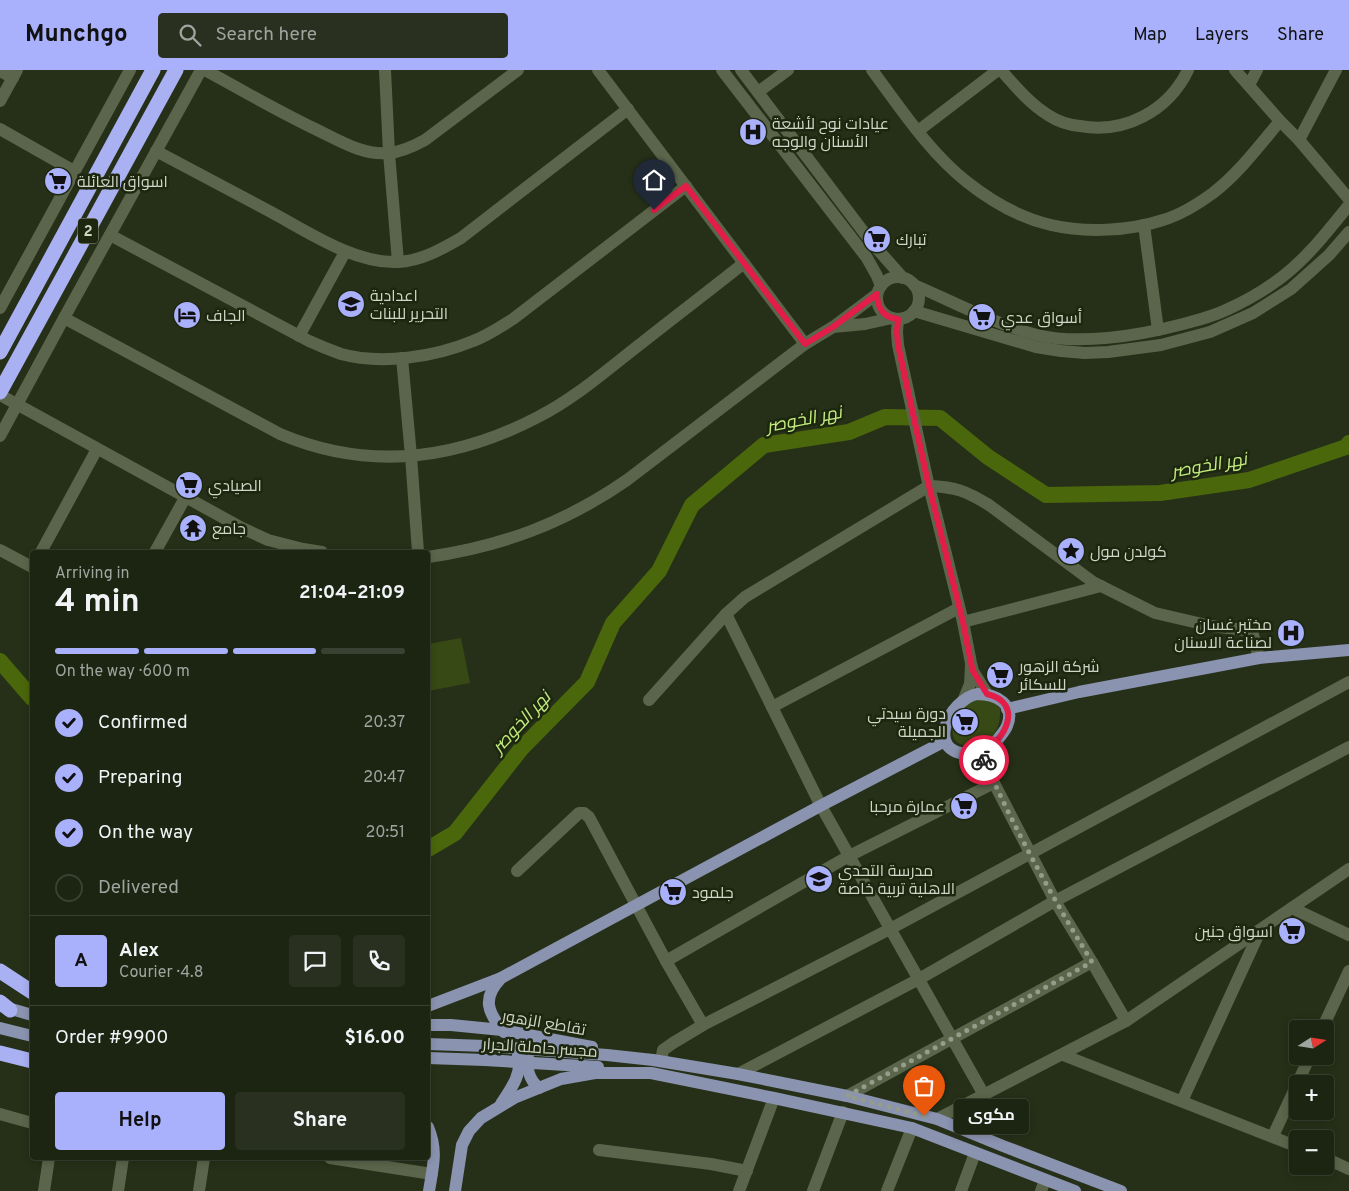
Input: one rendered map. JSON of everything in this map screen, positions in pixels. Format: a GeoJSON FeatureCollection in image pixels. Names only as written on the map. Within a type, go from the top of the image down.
{"type":"FeatureCollection","features":[{"type":"Feature","properties":{"kind":"highway","name":"2"},"geometry":{"type":"LineString","coordinates":[[0,350],[153,70]]}},
{"type":"Feature","properties":{"kind":"highway","name":"2"},"geometry":{"type":"LineString","coordinates":[[0,393],[176,70]]}},
{"type":"Feature","properties":{"kind":"highway"},"geometry":{"type":"LineString","coordinates":[[0,971],[30,991]]}},
{"type":"Feature","properties":{"kind":"highway"},"geometry":{"type":"LineString","coordinates":[[0,1053],[30,1060]]}},
{"type":"Feature","properties":{"kind":"main road"},"geometry":{"type":"LineString","coordinates":[[1007,708],[1079,692],[1259,658],[1349,650]]}},
{"type":"Feature","properties":{"kind":"main road"},"geometry":{"type":"LineString","coordinates":[[987,694],[996,697],[1007,708],[1009,720],[1006,728],[992,746],[981,753],[956,752],[951,750],[945,741],[944,733],[953,711],[962,701],[972,695],[987,694]]}},
{"type":"Feature","properties":{"kind":"main road"},"geometry":{"type":"LineString","coordinates":[[430,1005],[500,978],[945,741]]}},
{"type":"Feature","properties":{"kind":"main road"},"geometry":{"type":"LineString","coordinates":[[500,978],[491,989],[489,1004],[493,1018],[511,1039],[516,1047],[519,1058],[519,1066],[514,1083],[501,1104]]}},
{"type":"Feature","properties":{"kind":"main road"},"geometry":{"type":"LineString","coordinates":[[3,1006],[30,1014]]}},
{"type":"Feature","properties":{"kind":"main road","name":"تقاطع الزهور"},"geometry":{"type":"LineString","coordinates":[[430,1026],[451,1025],[502,1030],[657,1061]]}},
{"type":"Feature","properties":{"kind":"main road"},"geometry":{"type":"LineString","coordinates":[[0,1028],[30,1036]]}},
{"type":"Feature","properties":{"kind":"main road"},"geometry":{"type":"LineString","coordinates":[[539,1088],[531,1079],[527,1059],[531,1045],[541,1037]]}},
{"type":"Feature","properties":{"kind":"main road","name":"مجسر حاملة الجرار"},"geometry":{"type":"LineString","coordinates":[[430,1044],[485,1046],[650,1073]]}},
{"type":"Feature","properties":{"kind":"main road","name":"مجسر حاملة الجرار"},"geometry":{"type":"LineString","coordinates":[[430,1058],[561,1058],[657,1061]]}},
{"type":"Feature","properties":{"kind":"main road"},"geometry":{"type":"LineString","coordinates":[[657,1061],[738,1074],[847,1096],[937,1119],[1121,1191]]}},
{"type":"Feature","properties":{"kind":"main road"},"geometry":{"type":"LineString","coordinates":[[454,1191],[462,1145],[469,1131],[480,1118],[501,1104],[561,1079],[595,1073],[650,1073],[912,1128],[975,1153],[1043,1185],[1075,1191]]}},
{"type":"Feature","properties":{"kind":"main road"},"geometry":{"type":"LineString","coordinates":[[429,1191],[434,1153],[434,1143],[430,1132]]}},
{"type":"Feature","properties":{"kind":"street"},"geometry":{"type":"LineString","coordinates":[[0,308],[130,70]]}},
{"type":"Feature","properties":{"kind":"street"},"geometry":{"type":"LineString","coordinates":[[0,436],[156,151],[203,70],[295,119],[349,145],[362,150],[389,153],[425,140],[518,70]]}},
{"type":"Feature","properties":{"kind":"street"},"geometry":{"type":"LineString","coordinates":[[385,70],[389,153],[398,262]]}},
{"type":"Feature","properties":{"kind":"street"},"geometry":{"type":"LineString","coordinates":[[598,70],[805,344]]}},
{"type":"Feature","properties":{"kind":"street"},"geometry":{"type":"LineString","coordinates":[[722,70],[866,258],[874,272],[879,290],[877,300],[882,311],[895,319],[898,345],[928,482],[963,622],[971,663],[973,671],[987,694]]}},
{"type":"Feature","properties":{"kind":"street"},"geometry":{"type":"LineString","coordinates":[[741,70],[872,243],[886,260],[917,289],[918,301],[914,311],[909,315],[865,324],[833,327]]}},
{"type":"Feature","properties":{"kind":"street"},"geometry":{"type":"LineString","coordinates":[[758,92],[788,70]]}},
{"type":"Feature","properties":{"kind":"street"},"geometry":{"type":"LineString","coordinates":[[872,70],[918,131],[944,161],[966,181],[986,196],[1025,216],[1051,225],[1076,229],[1112,229],[1144,225],[1165,220],[1190,208],[1213,192],[1239,168],[1280,121]]}},
{"type":"Feature","properties":{"kind":"street"},"geometry":{"type":"LineString","coordinates":[[918,131],[999,70],[1031,103],[1049,116],[1070,125],[1093,128],[1116,127],[1137,120],[1157,109],[1174,93],[1185,71]]}},
{"type":"Feature","properties":{"kind":"street"},"geometry":{"type":"LineString","coordinates":[[1235,70],[1299,140],[1349,200]]}},
{"type":"Feature","properties":{"kind":"street"},"geometry":{"type":"LineString","coordinates":[[1249,85],[1258,70]]}},
{"type":"Feature","properties":{"kind":"street"},"geometry":{"type":"LineString","coordinates":[[1299,140],[1336,70]]}},
{"type":"Feature","properties":{"kind":"street"},"geometry":{"type":"LineString","coordinates":[[0,71],[15,74],[0,101]]}},
{"type":"Feature","properties":{"kind":"street"},"geometry":{"type":"LineString","coordinates":[[156,151],[345,252],[380,262],[412,261],[431,254],[462,238],[628,109]]}},
{"type":"Feature","properties":{"kind":"street"},"geometry":{"type":"LineString","coordinates":[[0,129],[74,171]]}},
{"type":"Feature","properties":{"kind":"street"},"geometry":{"type":"LineString","coordinates":[[110,235],[326,349],[343,354],[402,358],[453,349],[494,331],[513,319],[686,186]]}},
{"type":"Feature","properties":{"kind":"street"},"geometry":{"type":"LineString","coordinates":[[430,557],[455,553],[536,530],[578,511],[604,496],[805,344],[833,327],[890,279],[896,277],[908,281],[1002,324],[1038,335],[1062,338],[1108,338],[1158,330],[1205,318],[1226,310],[1264,290],[1307,255],[1349,205]]}},
{"type":"Feature","properties":{"kind":"street"},"geometry":{"type":"LineString","coordinates":[[1144,225],[1158,330]]}},
{"type":"Feature","properties":{"kind":"street"},"geometry":{"type":"LineString","coordinates":[[914,311],[1036,347],[1061,351],[1084,353],[1108,352],[1162,345],[1210,332],[1253,313],[1291,289],[1329,255],[1349,232]]}},
{"type":"Feature","properties":{"kind":"street"},"geometry":{"type":"LineString","coordinates":[[299,336],[345,252]]}},
{"type":"Feature","properties":{"kind":"street"},"geometry":{"type":"LineString","coordinates":[[64,318],[298,442],[346,454],[378,457],[411,456],[444,452],[476,444],[539,417],[593,381],[744,263]]}},
{"type":"Feature","properties":{"kind":"street"},"geometry":{"type":"LineString","coordinates":[[943,319],[939,313],[940,306],[948,300]]}},
{"type":"Feature","properties":{"kind":"street"},"geometry":{"type":"LineString","coordinates":[[402,358],[418,550]]}},
{"type":"Feature","properties":{"kind":"street"},"geometry":{"type":"LineString","coordinates":[[0,393],[16,404],[242,528],[268,540],[309,550]]}},
{"type":"Feature","properties":{"kind":"street"},"geometry":{"type":"LineString","coordinates":[[42,550],[97,449]]}},
{"type":"Feature","properties":{"kind":"street"},"geometry":{"type":"LineString","coordinates":[[649,700],[726,614],[745,597],[928,482],[964,491],[989,505],[1093,582],[1155,613],[1211,626],[1252,631],[1259,658]]}},
{"type":"Feature","properties":{"kind":"street"},"geometry":{"type":"LineString","coordinates":[[156,550],[185,498]]}},
{"type":"Feature","properties":{"kind":"street"},"geometry":{"type":"LineString","coordinates":[[0,550],[30,566]]}},
{"type":"Feature","properties":{"kind":"street"},"geometry":{"type":"LineString","coordinates":[[963,622],[1102,586]]}},
{"type":"Feature","properties":{"kind":"street"},"geometry":{"type":"LineString","coordinates":[[772,707],[959,608]]}},
{"type":"Feature","properties":{"kind":"street"},"geometry":{"type":"LineString","coordinates":[[726,614],[821,806],[984,1095]]}},
{"type":"Feature","properties":{"kind":"street"},"geometry":{"type":"LineString","coordinates":[[962,701],[970,684],[971,663]]}},
{"type":"Feature","properties":{"kind":"street"},"geometry":{"type":"LineString","coordinates":[[657,1061],[663,1050],[673,1042],[702,1026],[1030,854],[1349,682]]}},
{"type":"Feature","properties":{"kind":"street"},"geometry":{"type":"LineString","coordinates":[[738,1074],[919,979],[1055,901],[1349,747]]}},
{"type":"Feature","properties":{"kind":"street"},"geometry":{"type":"LineString","coordinates":[[981,753],[994,783],[1055,901],[1126,1022]]}},
{"type":"Feature","properties":{"kind":"street"},"geometry":{"type":"LineString","coordinates":[[666,961],[849,856],[994,783]]}},
{"type":"Feature","properties":{"kind":"street"},"geometry":{"type":"LineString","coordinates":[[517,871],[579,813],[584,813],[589,817],[702,1026]]}},
{"type":"Feature","properties":{"kind":"street"},"geometry":{"type":"LineString","coordinates":[[937,1119],[1126,1022],[1349,868]]}},
{"type":"Feature","properties":{"kind":"street"},"geometry":{"type":"LineString","coordinates":[[1292,908],[1349,935]]}},
{"type":"Feature","properties":{"kind":"street"},"geometry":{"type":"LineString","coordinates":[[1182,1101],[1261,930]]}},
{"type":"Feature","properties":{"kind":"street"},"geometry":{"type":"LineString","coordinates":[[847,1096],[1092,962]]}},
{"type":"Feature","properties":{"kind":"street"},"geometry":{"type":"LineString","coordinates":[[1326,1020],[1349,971]]}},
{"type":"Feature","properties":{"kind":"street"},"geometry":{"type":"LineString","coordinates":[[1063,1055],[1289,1143]]}},
{"type":"Feature","properties":{"kind":"street"},"geometry":{"type":"LineString","coordinates":[[1273,1136],[1306,1065]]}},
{"type":"Feature","properties":{"kind":"street"},"geometry":{"type":"LineString","coordinates":[[739,1191],[774,1098]]}},
{"type":"Feature","properties":{"kind":"street"},"geometry":{"type":"LineString","coordinates":[[814,1191],[843,1112]]}},
{"type":"Feature","properties":{"kind":"street"},"geometry":{"type":"LineString","coordinates":[[0,1114],[30,1122]]}},
{"type":"Feature","properties":{"kind":"street"},"geometry":{"type":"LineString","coordinates":[[887,1191],[912,1128]]}},
{"type":"Feature","properties":{"kind":"street"},"geometry":{"type":"LineString","coordinates":[[599,1150],[711,1164],[747,1171]]}},
{"type":"Feature","properties":{"kind":"street"},"geometry":{"type":"LineString","coordinates":[[961,1191],[975,1153]]}},
{"type":"Feature","properties":{"kind":"street"},"geometry":{"type":"LineString","coordinates":[[44,1191],[49,1160]]}},
{"type":"Feature","properties":{"kind":"street"},"geometry":{"type":"LineString","coordinates":[[118,1191],[123,1160]]}},
{"type":"Feature","properties":{"kind":"street"},"geometry":{"type":"LineString","coordinates":[[199,1191],[204,1160]]}},
{"type":"Feature","properties":{"kind":"street"},"geometry":{"type":"LineString","coordinates":[[343,1160],[432,1174]]}},
{"type":"Feature","properties":{"kind":"street"},"geometry":{"type":"LineString","coordinates":[[1334,1162],[1349,1168]]}},
{"type":"Feature","properties":{"kind":"green space"},"geometry":{"type":"Polygon","coordinates":[[[461,638],[470,683],[430,691],[430,644],[461,638]]]}},
{"type":"Feature","properties":{"kind":"green space"},"geometry":{"type":"Polygon","coordinates":[[[980,697],[991,700],[1000,708],[1000,720],[990,738],[972,746],[962,745],[955,740],[953,735],[954,722],[966,705],[980,697]]]}},
{"type":"Feature","properties":{"kind":"waterway","name":"نهر الخوصر"},"geometry":{"type":"LineString","coordinates":[[430,848],[455,833],[521,749],[587,682],[613,623],[659,571],[692,505],[764,445],[849,432],[885,417],[940,418],[988,457],[1046,495],[1160,493],[1249,480],[1346,447],[1349,443]]}},
{"type":"Feature","properties":{"kind":"waterway","name":"نهر الخوصر"},"geometry":{"type":"LineString","coordinates":[[0,661],[30,696]]}},
{"type":"Feature","properties":{"kind":"way so far"},"geometry":{"type":"LineString","coordinates":[[924,1116],[847,1096],[1092,962],[1055,901],[984,760]]}},
{"type":"Feature","properties":{"kind":"place","name":"عيادات نوح لأشعة الأسنان والوجه"},"geometry":{"type":"Point","coordinates":[753,132]}},
{"type":"Feature","properties":{"kind":"place","name":"اسواق العائلة"},"geometry":{"type":"Point","coordinates":[58,181]}},
{"type":"Feature","properties":{"kind":"place","name":"تبارك"},"geometry":{"type":"Point","coordinates":[877,239]}},
{"type":"Feature","properties":{"kind":"place","name":"اعدادية التحرير للبنات"},"geometry":{"type":"Point","coordinates":[351,304]}},
{"type":"Feature","properties":{"kind":"place","name":"الجاف"},"geometry":{"type":"Point","coordinates":[187,315]}},
{"type":"Feature","properties":{"kind":"place","name":"أسواق عدي"},"geometry":{"type":"Point","coordinates":[982,317]}},
{"type":"Feature","properties":{"kind":"place","name":"الصيادي"},"geometry":{"type":"Point","coordinates":[189,485]}},
{"type":"Feature","properties":{"kind":"place","name":"جامع"},"geometry":{"type":"Point","coordinates":[193,528]}},
{"type":"Feature","properties":{"kind":"place","name":"كولدن مول"},"geometry":{"type":"Point","coordinates":[1071,551]}},
{"type":"Feature","properties":{"kind":"place","name":"مختبر غسان لصناعة الاسنان"},"geometry":{"type":"Point","coordinates":[1291,633]}},
{"type":"Feature","properties":{"kind":"place","name":"شركة الزهور للسكائر"},"geometry":{"type":"Point","coordinates":[1000,675]}},
{"type":"Feature","properties":{"kind":"place","name":"دورة سيدتي الجميلة"},"geometry":{"type":"Point","coordinates":[965,722]}},
{"type":"Feature","properties":{"kind":"place","name":"عمارة مرحبا"},"geometry":{"type":"Point","coordinates":[964,806]}},
{"type":"Feature","properties":{"kind":"place","name":"مدرسة التحدي الاهلية تربية خاصة"},"geometry":{"type":"Point","coordinates":[819,879]}},
{"type":"Feature","properties":{"kind":"place","name":"جلمود"},"geometry":{"type":"Point","coordinates":[673,892]}},
{"type":"Feature","properties":{"kind":"place","name":"اسواق جنين"},"geometry":{"type":"Point","coordinates":[1292,931]}},
{"type":"Feature","properties":{"kind":"place","name":"مكوى"},"geometry":{"type":"Point","coordinates":[924,1116]}},
{"type":"Feature","properties":{"kind":"route"},"geometry":{"type":"LineString","coordinates":[[654,210],[686,186],[805,344],[833,327],[877,294],[877,300],[882,311],[892,318],[898,319],[898,345],[927,478],[963,622],[973,671],[987,694],[1001,700],[1006,706],[1009,715],[1006,728],[992,746],[981,753],[984,760]]}}]}
